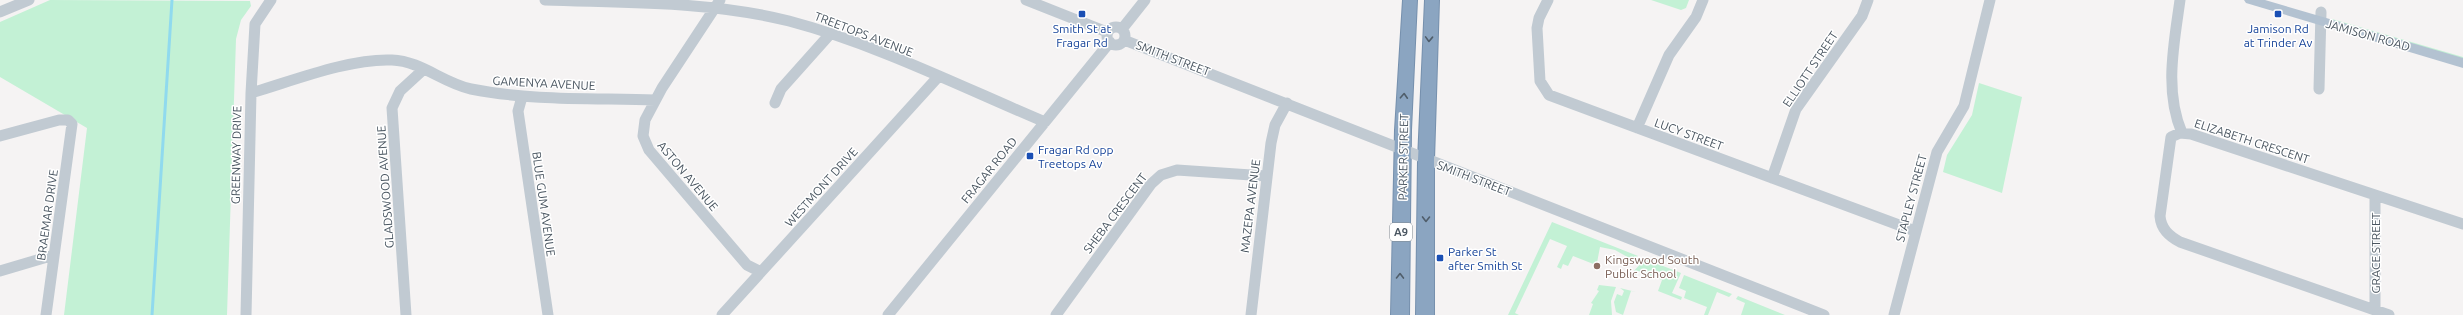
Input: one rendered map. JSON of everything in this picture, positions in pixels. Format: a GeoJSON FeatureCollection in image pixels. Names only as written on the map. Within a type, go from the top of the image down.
{"type":"FeatureCollection","features":[{"type":"Feature","properties":{"kind":"highway","name":"PARKER STREET"},"geometry":{"type":"LineString","coordinates":[[1400,315],[1403,149],[1410,0]]}},
{"type":"Feature","properties":{"kind":"highway","name":"PARKER STREET"},"geometry":{"type":"LineString","coordinates":[[1425,315],[1426,160],[1432,0]]}},
{"type":"Feature","properties":{"kind":"main road","name":"JAMISON ROAD"},"geometry":{"type":"LineString","coordinates":[[2250,0],[2320,16],[2463,54]]}},
{"type":"Feature","properties":{"kind":"main road","name":"JAMISON ROAD"},"geometry":{"type":"LineString","coordinates":[[2282,0],[2320,16],[2463,63]]}},
{"type":"Feature","properties":{"kind":"street"},"geometry":{"type":"LineString","coordinates":[[0,12],[29,0]]}},
{"type":"Feature","properties":{"kind":"street","name":"GREENWAY DRIVE"},"geometry":{"type":"LineString","coordinates":[[246,315],[251,93],[255,24],[271,0]]}},
{"type":"Feature","properties":{"kind":"street","name":"TREETOPS AVENUE"},"geometry":{"type":"LineString","coordinates":[[545,0],[717,4],[775,18],[831,33],[1045,122]]}},
{"type":"Feature","properties":{"kind":"street"},"geometry":{"type":"LineString","coordinates":[[1026,0],[1120,43],[1123,34],[1146,0]]}},
{"type":"Feature","properties":{"kind":"street","name":"LUCY STREET"},"geometry":{"type":"LineString","coordinates":[[1548,0],[1538,23],[1541,86],[1558,99],[1915,231]]}},
{"type":"Feature","properties":{"kind":"street"},"geometry":{"type":"LineString","coordinates":[[1637,128],[1669,55],[1696,17],[1703,0]]}},
{"type":"Feature","properties":{"kind":"street","name":"ELLIOTT STREET"},"geometry":{"type":"LineString","coordinates":[[1772,178],[1796,109],[1862,16],[1868,0]]}},
{"type":"Feature","properties":{"kind":"street","name":"STAPLEY STREET"},"geometry":{"type":"LineString","coordinates":[[1894,315],[1937,152],[1964,106],[1990,0]]}},
{"type":"Feature","properties":{"kind":"street"},"geometry":{"type":"LineString","coordinates":[[2180,0],[2171,81],[2176,122],[2182,132]]}},
{"type":"Feature","properties":{"kind":"street","name":"ASTON AVENUE"},"geometry":{"type":"LineString","coordinates":[[717,4],[656,100],[644,124],[643,136],[646,145],[747,265],[761,272]]}},
{"type":"Feature","properties":{"kind":"street"},"geometry":{"type":"LineString","coordinates":[[2319,89],[2320,16]]}},
{"type":"Feature","properties":{"kind":"street"},"geometry":{"type":"LineString","coordinates":[[1109,37],[1112,29],[1123,34]]}},
{"type":"Feature","properties":{"kind":"street"},"geometry":{"type":"LineString","coordinates":[[775,103],[781,89],[831,33]]}},
{"type":"Feature","properties":{"kind":"street","name":"SMITH STREET"},"geometry":{"type":"LineString","coordinates":[[1123,34],[1287,103],[1403,149],[1426,160],[1824,315]]}},
{"type":"Feature","properties":{"kind":"street","name":"FRAGAR ROAD"},"geometry":{"type":"LineString","coordinates":[[888,315],[1045,122],[1109,37]]}},
{"type":"Feature","properties":{"kind":"street","name":"GAMENYA AVENUE"},"geometry":{"type":"LineString","coordinates":[[251,93],[369,61],[398,60],[476,91],[522,97],[656,100]]}},
{"type":"Feature","properties":{"kind":"street","name":"GLADSWOOD AVENUE"},"geometry":{"type":"LineString","coordinates":[[406,315],[392,108],[394,99],[400,91],[424,70]]}},
{"type":"Feature","properties":{"kind":"street","name":"WESTMONT DRIVE"},"geometry":{"type":"LineString","coordinates":[[722,315],[938,77]]}},
{"type":"Feature","properties":{"kind":"street","name":"BLUE GUM AVENUE"},"geometry":{"type":"LineString","coordinates":[[522,97],[518,111],[548,315]]}},
{"type":"Feature","properties":{"kind":"street","name":"MAZEPA AVENUE"},"geometry":{"type":"LineString","coordinates":[[1251,315],[1266,176],[1275,125],[1287,103]]}},
{"type":"Feature","properties":{"kind":"street","name":"BRAEMAR DRIVE"},"geometry":{"type":"LineString","coordinates":[[0,136],[59,120],[68,120],[72,126],[46,315]]}},
{"type":"Feature","properties":{"kind":"street","name":"ELIZABETH CRESCENT"},"geometry":{"type":"LineString","coordinates":[[2389,315],[2180,242],[2167,233],[2162,227],[2160,216],[2169,141],[2173,135],[2182,132],[2463,224]]}},
{"type":"Feature","properties":{"kind":"street","name":"SHEBA CRESCENT"},"geometry":{"type":"LineString","coordinates":[[1056,315],[1151,184],[1159,176],[1169,171],[1182,170],[1266,176]]}},
{"type":"Feature","properties":{"kind":"street","name":"GRACE STREET"},"geometry":{"type":"LineString","coordinates":[[2375,195],[2375,310]]}},
{"type":"Feature","properties":{"kind":"street"},"geometry":{"type":"LineString","coordinates":[[0,271],[54,256]]}},
{"type":"Feature","properties":{"kind":"green space"},"geometry":{"type":"Polygon","coordinates":[[[50,0],[250,1],[251,6],[241,20],[236,39],[227,315],[64,315],[87,128],[0,77],[0,22],[50,0]]]}},
{"type":"Feature","properties":{"kind":"green space"},"geometry":{"type":"Polygon","coordinates":[[[1651,0],[1689,0],[1686,8],[1681,10],[1651,0]]]}},
{"type":"Feature","properties":{"kind":"green space"},"geometry":{"type":"Polygon","coordinates":[[[2332,19],[2463,57],[2463,62],[2331,21],[2332,19]]]}},
{"type":"Feature","properties":{"kind":"green space"},"geometry":{"type":"Polygon","coordinates":[[[1979,83],[2022,97],[2002,193],[1943,172],[1947,155],[1972,115],[1979,83]]]}},
{"type":"Feature","properties":{"kind":"green space"},"geometry":{"type":"Polygon","coordinates":[[[1552,222],[1638,256],[1631,259],[1615,250],[1600,247],[1596,268],[1596,265],[1573,256],[1568,266],[1563,264],[1561,269],[1557,267],[1567,246],[1550,239],[1515,313],[1519,315],[1508,315],[1552,222]]]}},
{"type":"Feature","properties":{"kind":"green space"},"geometry":{"type":"Polygon","coordinates":[[[1645,259],[1681,273],[1672,293],[1682,297],[1681,300],[1658,291],[1662,280],[1638,271],[1636,275],[1632,273],[1645,259]]]}},
{"type":"Feature","properties":{"kind":"green space"},"geometry":{"type":"Polygon","coordinates":[[[1684,275],[1732,294],[1729,297],[1717,292],[1708,315],[1704,315],[1707,307],[1684,298],[1686,291],[1679,288],[1684,275]]]}},
{"type":"Feature","properties":{"kind":"green space"},"geometry":{"type":"Polygon","coordinates":[[[1599,285],[1616,287],[1611,301],[1612,315],[1589,315],[1593,304],[1591,303],[1599,291],[1597,290],[1599,285]]]}},
{"type":"Feature","properties":{"kind":"green space"},"geometry":{"type":"Polygon","coordinates":[[[1620,288],[1636,292],[1631,291],[1623,315],[1616,312],[1614,302],[1617,294],[1622,296],[1624,291],[1620,288]]]}},
{"type":"Feature","properties":{"kind":"green space"},"geometry":{"type":"Polygon","coordinates":[[[1738,296],[1785,315],[1741,315],[1745,303],[1736,299],[1738,296]]]}},
{"type":"Feature","properties":{"kind":"waterway"},"geometry":{"type":"LineString","coordinates":[[152,315],[172,0]]}},
{"type":"Feature","properties":{"kind":"place","name":"Smith St at Fragar Rd"},"geometry":{"type":"Point","coordinates":[1082,14]}},
{"type":"Feature","properties":{"kind":"place","name":"Jamison Rd at Trinder Av"},"geometry":{"type":"Point","coordinates":[2278,14]}},
{"type":"Feature","properties":{"kind":"place","name":"Fragar Rd opp Treetops Av"},"geometry":{"type":"Point","coordinates":[1030,156]}},
{"type":"Feature","properties":{"kind":"place","name":"Parker St after Smith St"},"geometry":{"type":"Point","coordinates":[1440,258]}},
{"type":"Feature","properties":{"kind":"place","name":"Kingswood South Public School"},"geometry":{"type":"Point","coordinates":[1597,266]}}]}
